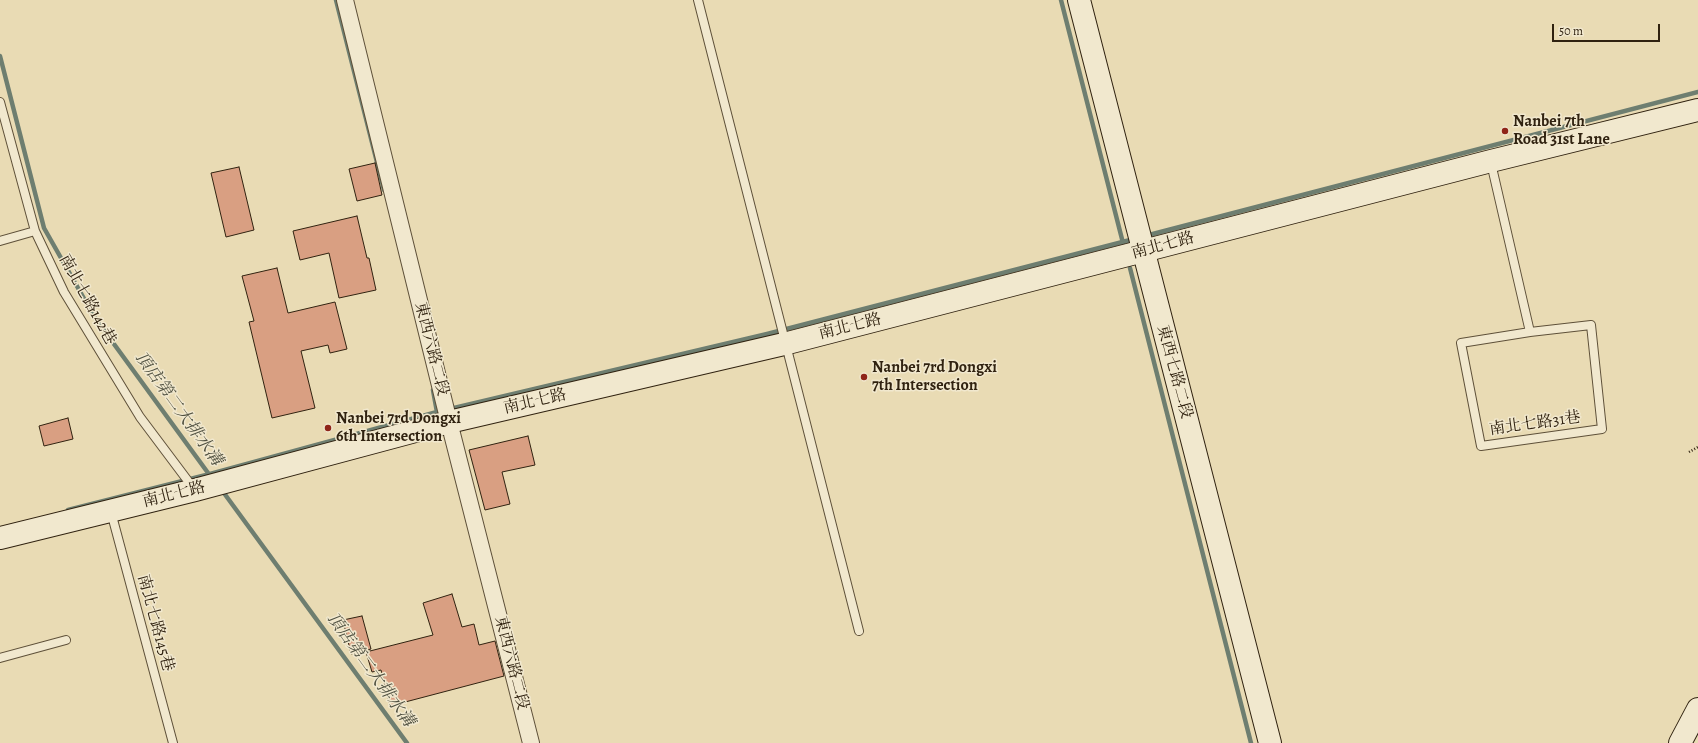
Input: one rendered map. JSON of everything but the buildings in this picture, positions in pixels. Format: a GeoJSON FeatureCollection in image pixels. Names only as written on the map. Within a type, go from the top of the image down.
{"type":"FeatureCollection","features":[{"type":"Feature","properties":{"kind":"street","name":"東西六路二段"},"geometry":{"type":"LineString","coordinates":[[345,0],[531,743]]}},
{"type":"Feature","properties":{"kind":"street","name":"東西七路二段"},"geometry":{"type":"LineString","coordinates":[[1079,0],[1270,743]]}},
{"type":"Feature","properties":{"kind":"street","name":"南北七路"},"geometry":{"type":"LineString","coordinates":[[0,538],[195,490],[450,422],[784,344],[1491,161],[1698,110]]}},
{"type":"Feature","properties":{"kind":"street"},"geometry":{"type":"LineString","coordinates":[[1680,743],[1698,709]]}},
{"type":"Feature","properties":{"kind":"lane"},"geometry":{"type":"LineString","coordinates":[[698,0],[784,344],[859,631]]}},
{"type":"Feature","properties":{"kind":"lane","name":"南北七路142巷"},"geometry":{"type":"LineString","coordinates":[[0,102],[35,231],[64,292],[140,417],[195,490]]}},
{"type":"Feature","properties":{"kind":"lane"},"geometry":{"type":"LineString","coordinates":[[1491,161],[1530,332]]}},
{"type":"Feature","properties":{"kind":"lane"},"geometry":{"type":"LineString","coordinates":[[0,241],[35,231]]}},
{"type":"Feature","properties":{"kind":"lane","name":"南北七路31巷"},"geometry":{"type":"LineString","coordinates":[[1591,325],[1602,429],[1481,446],[1461,343],[1530,332],[1591,325]]}},
{"type":"Feature","properties":{"kind":"lane","name":"南北七路145巷"},"geometry":{"type":"LineString","coordinates":[[110,510],[173,743]]}},
{"type":"Feature","properties":{"kind":"lane"},"geometry":{"type":"LineString","coordinates":[[0,658],[66,640]]}},
{"type":"Feature","properties":{"kind":"path"},"geometry":{"type":"LineString","coordinates":[[1689,452],[1698,447]]}},
{"type":"Feature","properties":{"kind":"waterway"},"geometry":{"type":"LineString","coordinates":[[336,0],[384,190]]}},
{"type":"Feature","properties":{"kind":"waterway"},"geometry":{"type":"LineString","coordinates":[[1061,0],[1123,243]]}},
{"type":"Feature","properties":{"kind":"waterway","name":"頂店第二大排水溝"},"geometry":{"type":"LineString","coordinates":[[0,56],[44,228],[95,318],[211,477]]}},
{"type":"Feature","properties":{"kind":"waterway"},"geometry":{"type":"LineString","coordinates":[[1145,236],[1698,92]]}},
{"type":"Feature","properties":{"kind":"waterway"},"geometry":{"type":"LineString","coordinates":[[68,510],[210,474],[437,412],[767,334],[1134,239]]}},
{"type":"Feature","properties":{"kind":"waterway"},"geometry":{"type":"LineString","coordinates":[[1130,268],[1251,743]]}},
{"type":"Feature","properties":{"kind":"waterway"},"geometry":{"type":"LineString","coordinates":[[433,390],[437,412]]}},
{"type":"Feature","properties":{"kind":"waterway","name":"頂店第二大排水溝"},"geometry":{"type":"LineString","coordinates":[[221,489],[407,743]]}},
{"type":"Feature","properties":{"kind":"place","name":"Nanbei 7th Road 31st Lane"},"geometry":{"type":"Point","coordinates":[1505,131]}},
{"type":"Feature","properties":{"kind":"place","name":"Nanbei 7rd Dongxi 7th Intersection"},"geometry":{"type":"Point","coordinates":[864,377]}},
{"type":"Feature","properties":{"kind":"place","name":"Nanbei 7rd Dongxi 6th Intersection"},"geometry":{"type":"Point","coordinates":[328,428]}}]}
